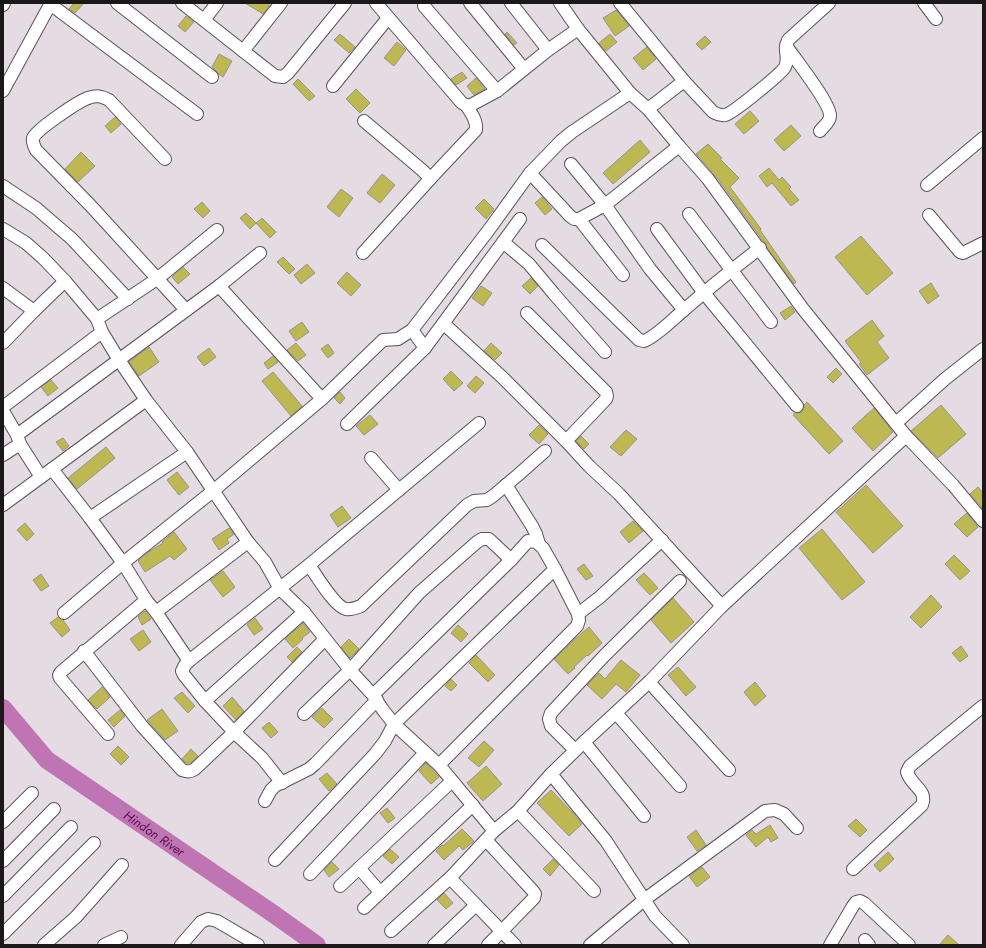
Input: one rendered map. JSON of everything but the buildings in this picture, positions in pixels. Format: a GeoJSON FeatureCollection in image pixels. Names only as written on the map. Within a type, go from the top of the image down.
{"type":"FeatureCollection","features":[{"type":"Feature","properties":{"kind":"street"},"geometry":{"type":"LineString","coordinates":[[117,3],[212,77]]}},
{"type":"Feature","properties":{"kind":"street"},"geometry":{"type":"LineString","coordinates":[[182,3],[275,76],[283,77],[288,73],[345,3]]}},
{"type":"Feature","properties":{"kind":"street"},"geometry":{"type":"LineString","coordinates":[[204,20],[218,3]]}},
{"type":"Feature","properties":{"kind":"street"},"geometry":{"type":"LineString","coordinates":[[243,51],[280,3]]}},
{"type":"Feature","properties":{"kind":"street"},"geometry":{"type":"LineString","coordinates":[[363,253],[476,130],[475,120],[466,105],[461,102],[376,3]]}},
{"type":"Feature","properties":{"kind":"street"},"geometry":{"type":"LineString","coordinates":[[470,3],[524,69]]}},
{"type":"Feature","properties":{"kind":"street"},"geometry":{"type":"LineString","coordinates":[[511,3],[548,50]]}},
{"type":"Feature","properties":{"kind":"street"},"geometry":{"type":"LineString","coordinates":[[560,3],[578,29],[630,94],[648,109],[708,179],[760,248],[803,309],[906,436],[953,485],[983,520]]}},
{"type":"Feature","properties":{"kind":"street"},"geometry":{"type":"LineString","coordinates":[[620,3],[684,81],[713,112],[719,115],[725,115],[732,111],[777,76],[785,67],[788,58],[786,46],[788,40],[829,3]]}},
{"type":"Feature","properties":{"kind":"street"},"geometry":{"type":"LineString","coordinates":[[924,3],[936,18]]}},
{"type":"Feature","properties":{"kind":"street"},"geometry":{"type":"LineString","coordinates":[[3,91],[51,4],[197,114]]}},
{"type":"Feature","properties":{"kind":"street"},"geometry":{"type":"LineString","coordinates":[[424,6],[497,91]]}},
{"type":"Feature","properties":{"kind":"street"},"geometry":{"type":"LineString","coordinates":[[333,86],[388,18]]}},
{"type":"Feature","properties":{"kind":"street"},"geometry":{"type":"LineString","coordinates":[[466,105],[471,105],[497,91],[548,50],[578,29]]}},
{"type":"Feature","properties":{"kind":"street"},"geometry":{"type":"LineString","coordinates":[[786,46],[822,96],[830,112],[828,122],[820,131]]}},
{"type":"Feature","properties":{"kind":"street"},"geometry":{"type":"LineString","coordinates":[[648,109],[684,81]]}},
{"type":"Feature","properties":{"kind":"street"},"geometry":{"type":"LineString","coordinates":[[64,613],[322,399],[383,340],[398,339],[412,330],[488,231],[530,173],[561,141],[572,132],[630,94]]}},
{"type":"Feature","properties":{"kind":"street"},"geometry":{"type":"LineString","coordinates":[[165,159],[109,100],[100,96],[88,98],[60,115],[40,130],[34,137],[33,142],[36,150],[186,310]]}},
{"type":"Feature","properties":{"kind":"street"},"geometry":{"type":"LineString","coordinates":[[364,121],[422,170],[430,179]]}},
{"type":"Feature","properties":{"kind":"street"},"geometry":{"type":"LineString","coordinates":[[927,185],[983,138]]}},
{"type":"Feature","properties":{"kind":"street"},"geometry":{"type":"LineString","coordinates":[[579,219],[605,205],[679,146]]}},
{"type":"Feature","properties":{"kind":"street"},"geometry":{"type":"LineString","coordinates":[[571,164],[605,205],[650,269],[684,310]]}},
{"type":"Feature","properties":{"kind":"street"},"geometry":{"type":"LineString","coordinates":[[530,173],[570,216],[579,219],[623,276]]}},
{"type":"Feature","properties":{"kind":"street"},"geometry":{"type":"LineString","coordinates":[[3,186],[36,208],[72,239],[128,299]]}},
{"type":"Feature","properties":{"kind":"street"},"geometry":{"type":"LineString","coordinates":[[689,214],[771,322]]}},
{"type":"Feature","properties":{"kind":"street"},"geometry":{"type":"LineString","coordinates":[[929,215],[960,252],[966,252],[983,243]]}},
{"type":"Feature","properties":{"kind":"street"},"geometry":{"type":"LineString","coordinates":[[347,424],[425,348],[520,219]]}},
{"type":"Feature","properties":{"kind":"street"},"geometry":{"type":"LineString","coordinates":[[3,229],[26,243],[43,258],[65,281],[97,319],[102,332],[146,400],[187,452],[248,542],[265,562],[280,589],[304,612],[350,670],[375,698],[394,724],[439,765],[473,805],[490,835],[533,891],[535,894],[534,898],[488,945]]}},
{"type":"Feature","properties":{"kind":"street"},"geometry":{"type":"LineString","coordinates":[[657,229],[704,293],[798,406]]}},
{"type":"Feature","properties":{"kind":"street"},"geometry":{"type":"LineString","coordinates":[[97,319],[157,279],[217,230]]}},
{"type":"Feature","properties":{"kind":"street"},"geometry":{"type":"LineString","coordinates":[[503,242],[529,264],[605,352]]}},
{"type":"Feature","properties":{"kind":"street"},"geometry":{"type":"LineString","coordinates":[[542,245],[639,340],[644,341],[760,248]]}},
{"type":"Feature","properties":{"kind":"street"},"geometry":{"type":"LineString","coordinates":[[3,455],[19,440],[119,360],[219,286],[260,253]]}},
{"type":"Feature","properties":{"kind":"street"},"geometry":{"type":"LineString","coordinates":[[4,342],[65,281]]}},
{"type":"Feature","properties":{"kind":"street"},"geometry":{"type":"LineString","coordinates":[[219,286],[322,399]]}},
{"type":"Feature","properties":{"kind":"street"},"geometry":{"type":"LineString","coordinates":[[3,288],[34,312]]}},
{"type":"Feature","properties":{"kind":"street"},"geometry":{"type":"LineString","coordinates":[[527,313],[606,392],[606,399],[566,441]]}},
{"type":"Feature","properties":{"kind":"street"},"geometry":{"type":"LineString","coordinates":[[444,324],[502,377],[589,466],[619,494],[722,606]]}},
{"type":"Feature","properties":{"kind":"street"},"geometry":{"type":"LineString","coordinates":[[412,330],[425,348]]}},
{"type":"Feature","properties":{"kind":"street"},"geometry":{"type":"LineString","coordinates":[[3,407],[102,332]]}},
{"type":"Feature","properties":{"kind":"street"},"geometry":{"type":"LineString","coordinates":[[896,423],[945,379],[983,349]]}},
{"type":"Feature","properties":{"kind":"street"},"geometry":{"type":"LineString","coordinates":[[3,505],[146,400]]}},
{"type":"Feature","properties":{"kind":"street"},"geometry":{"type":"LineString","coordinates":[[3,411],[41,477]]}},
{"type":"Feature","properties":{"kind":"street"},"geometry":{"type":"LineString","coordinates":[[282,783],[262,758],[234,732],[184,675],[182,671],[185,665],[280,589],[479,423]]}},
{"type":"Feature","properties":{"kind":"street"},"geometry":{"type":"LineString","coordinates":[[391,932],[450,878],[490,835],[518,811],[575,750],[649,682],[722,606],[906,436]]}},
{"type":"Feature","properties":{"kind":"street"},"geometry":{"type":"LineString","coordinates":[[309,565],[336,603],[344,609],[353,609],[362,606],[467,504],[474,501],[487,500],[545,451]]}},
{"type":"Feature","properties":{"kind":"street"},"geometry":{"type":"LineString","coordinates":[[90,518],[187,452]]}},
{"type":"Feature","properties":{"kind":"street"},"geometry":{"type":"LineString","coordinates":[[371,458],[399,490]]}},
{"type":"Feature","properties":{"kind":"street"},"geometry":{"type":"LineString","coordinates":[[52,469],[123,564],[146,600],[156,612],[189,661]]}},
{"type":"Feature","properties":{"kind":"street"},"geometry":{"type":"LineString","coordinates":[[506,485],[532,526],[536,534],[538,544]]}},
{"type":"Feature","properties":{"kind":"street"},"geometry":{"type":"LineString","coordinates":[[304,714],[350,670],[419,593],[477,542],[482,539],[489,539],[511,560]]}},
{"type":"Feature","properties":{"kind":"street"},"geometry":{"type":"LineString","coordinates":[[578,614],[600,597],[662,540]]}},
{"type":"Feature","properties":{"kind":"street"},"geometry":{"type":"LineString","coordinates":[[265,801],[275,786],[309,769],[315,764],[375,698],[528,541],[536,542],[543,548],[578,614],[579,620],[577,626],[439,765]]}},
{"type":"Feature","properties":{"kind":"street"},"geometry":{"type":"LineString","coordinates":[[156,612],[248,542]]}},
{"type":"Feature","properties":{"kind":"street"},"geometry":{"type":"LineString","coordinates":[[275,860],[375,754],[385,741],[394,724],[555,569]]}},
{"type":"Feature","properties":{"kind":"street"},"geometry":{"type":"LineString","coordinates":[[575,750],[551,726],[549,719],[551,712],[605,655],[680,581]]}},
{"type":"Feature","properties":{"kind":"street"},"geometry":{"type":"LineString","coordinates":[[108,734],[59,675],[84,651],[146,600]]}},
{"type":"Feature","properties":{"kind":"street"},"geometry":{"type":"LineString","coordinates":[[205,700],[304,612]]}},
{"type":"Feature","properties":{"kind":"street"},"geometry":{"type":"LineString","coordinates":[[84,651],[142,726],[182,770],[190,772],[234,732],[325,639]]}},
{"type":"Feature","properties":{"kind":"street"},"geometry":{"type":"LineString","coordinates":[[649,682],[728,770]]}},
{"type":"Feature","properties":{"kind":"street"},"geometry":{"type":"LineString","coordinates":[[853,869],[922,805],[924,800],[923,795],[909,777],[907,772],[910,766],[983,706]]}},
{"type":"Feature","properties":{"kind":"street"},"geometry":{"type":"LineString","coordinates":[[616,713],[680,786]]}},
{"type":"Feature","properties":{"kind":"street"},"geometry":{"type":"LineString","coordinates":[[584,742],[644,816]]}},
{"type":"Feature","properties":{"kind":"street"},"geometry":{"type":"LineString","coordinates":[[310,874],[425,753]]}},
{"type":"Feature","properties":{"kind":"street"},"geometry":{"type":"LineString","coordinates":[[551,774],[606,842],[655,916],[683,945]]}},
{"type":"Feature","properties":{"kind":"street"},"geometry":{"type":"LineString","coordinates":[[340,886],[452,781]]}},
{"type":"Feature","properties":{"kind":"street"},"geometry":{"type":"LineString","coordinates":[[3,822],[32,793]]}},
{"type":"Feature","properties":{"kind":"street"},"geometry":{"type":"LineString","coordinates":[[364,908],[473,805]]}},
{"type":"Feature","properties":{"kind":"street"},"geometry":{"type":"LineString","coordinates":[[3,860],[54,809]]}},
{"type":"Feature","properties":{"kind":"street"},"geometry":{"type":"LineString","coordinates":[[590,945],[644,900],[765,811],[775,810],[784,814],[797,828]]}},
{"type":"Feature","properties":{"kind":"street"},"geometry":{"type":"LineString","coordinates":[[518,811],[594,891]]}},
{"type":"Feature","properties":{"kind":"street"},"geometry":{"type":"LineString","coordinates":[[3,896],[71,827]]}},
{"type":"Feature","properties":{"kind":"street"},"geometry":{"type":"LineString","coordinates":[[3,934],[94,843]]}},
{"type":"Feature","properties":{"kind":"street"},"geometry":{"type":"LineString","coordinates":[[44,945],[76,917],[122,865]]}},
{"type":"Feature","properties":{"kind":"street"},"geometry":{"type":"LineString","coordinates":[[359,868],[380,892]]}},
{"type":"Feature","properties":{"kind":"street"},"geometry":{"type":"LineString","coordinates":[[450,878],[515,945]]}},
{"type":"Feature","properties":{"kind":"street"},"geometry":{"type":"LineString","coordinates":[[830,945],[853,906],[856,902],[860,901],[909,945]]}},
{"type":"Feature","properties":{"kind":"street"},"geometry":{"type":"LineString","coordinates":[[434,945],[476,905]]}},
{"type":"Feature","properties":{"kind":"street"},"geometry":{"type":"LineString","coordinates":[[181,945],[201,922],[208,919],[217,921],[258,945]]}},
{"type":"Feature","properties":{"kind":"street"},"geometry":{"type":"LineString","coordinates":[[104,945],[121,938]]}},
{"type":"Feature","properties":{"kind":"waterway","name":"Hindon River"},"geometry":{"type":"LineString","coordinates":[[3,708],[47,760],[317,945]]}}]}
